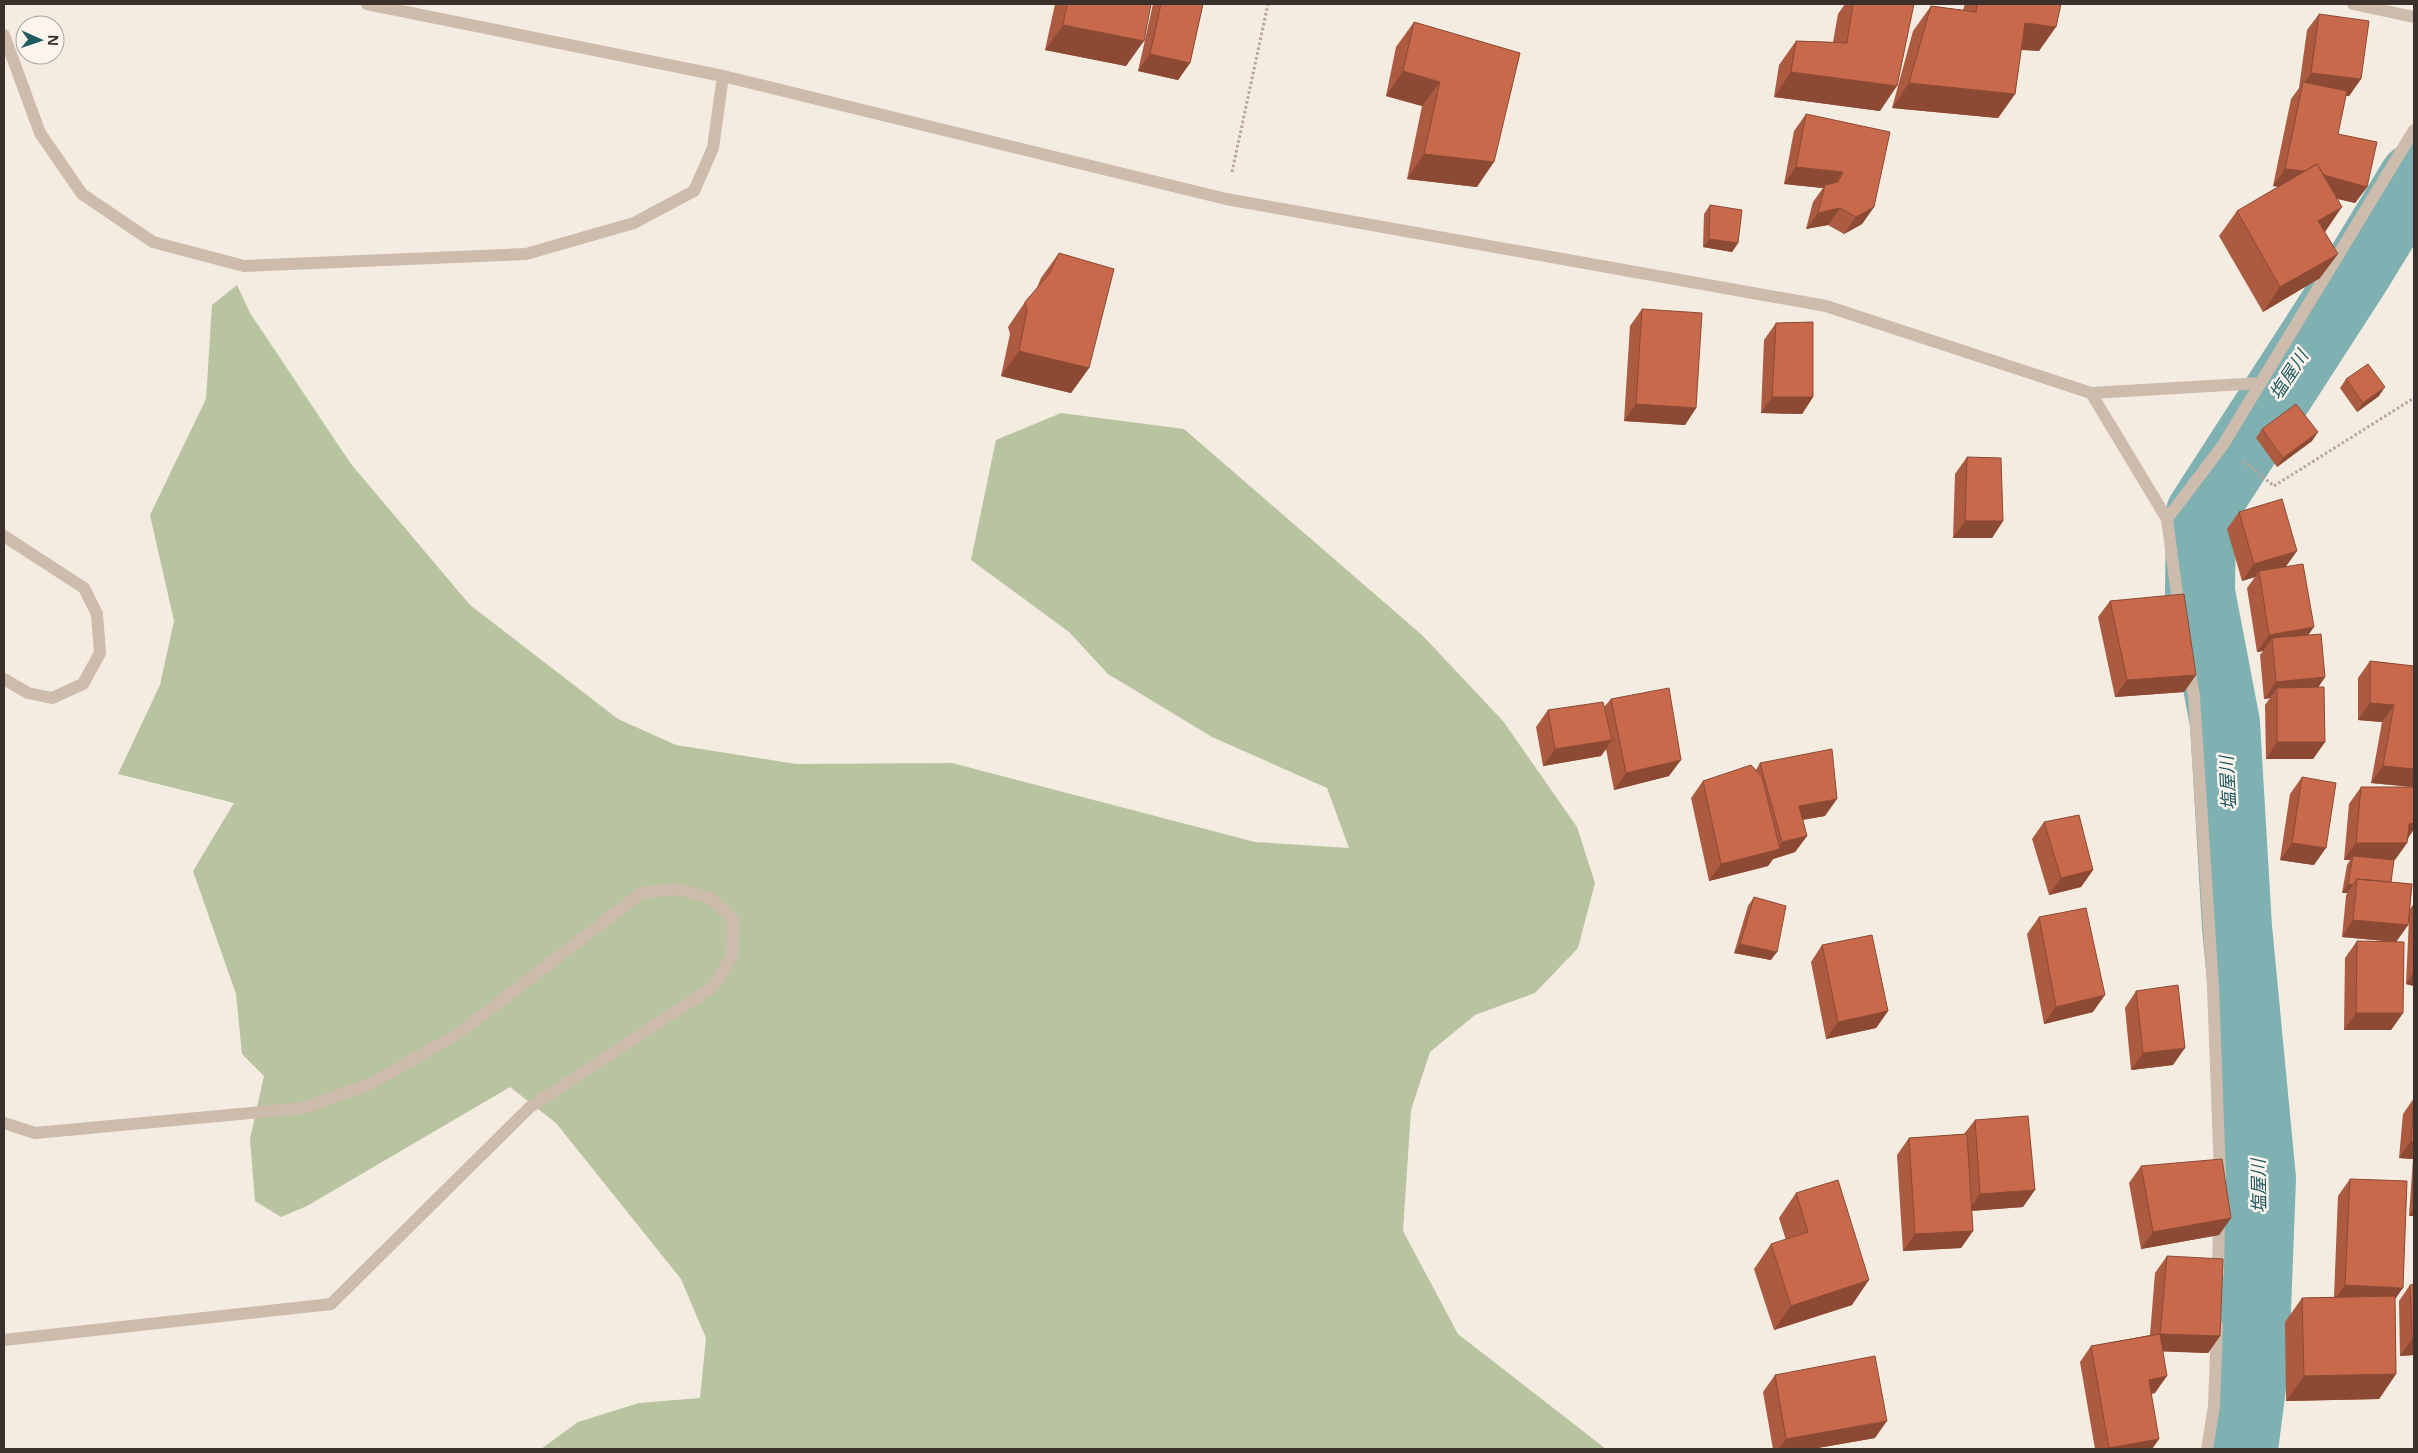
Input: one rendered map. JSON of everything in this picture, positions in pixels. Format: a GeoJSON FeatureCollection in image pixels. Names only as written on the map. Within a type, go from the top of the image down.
{"type":"FeatureCollection","features":[{"type":"Feature","properties":{"kind":"street"},"geometry":{"type":"LineString","coordinates":[[367,4],[723,76],[1226,199],[1826,306],[2091,393],[2261,383]]}},
{"type":"Feature","properties":{"kind":"street"},"geometry":{"type":"LineString","coordinates":[[2354,4],[2414,17]]}},
{"type":"Feature","properties":{"kind":"street"},"geometry":{"type":"LineString","coordinates":[[4,35],[40,132],[82,194],[152,242],[244,266],[526,254],[634,223],[694,191],[713,148],[723,76]]}},
{"type":"Feature","properties":{"kind":"street"},"geometry":{"type":"LineString","coordinates":[[2167,519],[2223,445],[2414,130]]}},
{"type":"Feature","properties":{"kind":"street"},"geometry":{"type":"LineString","coordinates":[[2091,393],[2167,519],[2172,566],[2182,622]]}},
{"type":"Feature","properties":{"kind":"street"},"geometry":{"type":"LineString","coordinates":[[4,536],[84,588],[96,614],[100,653],[83,684],[52,698],[28,693],[4,680]]}},
{"type":"Feature","properties":{"kind":"street"},"geometry":{"type":"LineString","coordinates":[[2186,649],[2194,696],[2213,987],[2220,1188]]}},
{"type":"Feature","properties":{"kind":"street"},"geometry":{"type":"LineString","coordinates":[[4,1124],[35,1133],[304,1108],[372,1083],[459,1033],[641,893],[678,890],[710,898],[733,919],[732,956],[713,987],[530,1107],[331,1304],[4,1340]]}},
{"type":"Feature","properties":{"kind":"street"},"geometry":{"type":"LineString","coordinates":[[2218,1292],[2220,1207]]}},
{"type":"Feature","properties":{"kind":"street"},"geometry":{"type":"LineString","coordinates":[[2207,1449],[2214,1406],[2217,1311]]}},
{"type":"Feature","properties":{"kind":"path"},"geometry":{"type":"LineString","coordinates":[[1226,199],[1268,4]]}},
{"type":"Feature","properties":{"kind":"path"},"geometry":{"type":"LineString","coordinates":[[2223,445],[2274,486],[2414,398]]}},
{"type":"Feature","properties":{"kind":"green space"},"geometry":{"type":"Polygon","coordinates":[[[237,285],[250,313],[351,464],[470,605],[618,719],[676,745],[796,764],[952,763],[1255,842],[1349,848],[1327,788],[1212,737],[1108,674],[1069,632],[971,560],[996,440],[1061,413],[1184,429],[1422,635],[1503,721],[1577,827],[1595,883],[1578,948],[1535,993],[1475,1015],[1430,1052],[1411,1110],[1403,1231],[1458,1334],[1606,1449],[541,1449],[578,1422],[639,1403],[700,1398],[706,1338],[681,1279],[556,1123],[510,1087],[307,1206],[281,1217],[255,1201],[250,1139],[264,1076],[242,1054],[236,994],[193,871],[234,803],[118,774],[160,685],[174,621],[150,515],[206,399],[212,305],[237,285]]]}},
{"type":"Feature","properties":{"kind":"building"},"geometry":{"type":"Polygon","coordinates":[[[1067,4],[1151,4],[1144,41],[1063,25],[1067,4]]]}},
{"type":"Feature","properties":{"kind":"building"},"geometry":{"type":"Polygon","coordinates":[[[1161,4],[1203,4],[1190,63],[1150,54],[1161,4]]]}},
{"type":"Feature","properties":{"kind":"building"},"geometry":{"type":"Polygon","coordinates":[[[1853,4],[1914,4],[1897,86],[1791,72],[1796,41],[1847,43],[1853,4]]]}},
{"type":"Feature","properties":{"kind":"building"},"geometry":{"type":"Polygon","coordinates":[[[1977,4],[2061,4],[2056,27],[2025,23],[2015,94],[1909,83],[1931,6],[1976,12],[1977,4]]]}},
{"type":"Feature","properties":{"kind":"building"},"geometry":{"type":"Polygon","coordinates":[[[2319,14],[2369,21],[2361,79],[2311,73],[2319,14]]]}},
{"type":"Feature","properties":{"kind":"building"},"geometry":{"type":"Polygon","coordinates":[[[1414,22],[1520,53],[1494,162],[1424,154],[1440,82],[1403,71],[1414,22]]]}},
{"type":"Feature","properties":{"kind":"building"},"geometry":{"type":"Polygon","coordinates":[[[2303,82],[2347,91],[2338,134],[2377,142],[2367,187],[2324,175],[2317,164],[2305,171],[2285,169],[2303,82]]]}},
{"type":"Feature","properties":{"kind":"building"},"geometry":{"type":"Polygon","coordinates":[[[1806,114],[1890,132],[1874,207],[1856,217],[1840,208],[1818,213],[1825,185],[1838,182],[1843,172],[1796,167],[1806,114]]]}},
{"type":"Feature","properties":{"kind":"building"},"geometry":{"type":"Polygon","coordinates":[[[2317,164],[2342,207],[2318,221],[2338,254],[2280,287],[2237,211],[2317,164]]]}},
{"type":"Feature","properties":{"kind":"building"},"geometry":{"type":"Polygon","coordinates":[[[1710,205],[1742,210],[1738,243],[1709,239],[1710,205]]]}},
{"type":"Feature","properties":{"kind":"building"},"geometry":{"type":"Polygon","coordinates":[[[1059,253],[1114,269],[1089,368],[1019,351],[1027,310],[1025,302],[1049,274],[1059,253]]]}},
{"type":"Feature","properties":{"kind":"building"},"geometry":{"type":"Polygon","coordinates":[[[1642,309],[1702,313],[1696,408],[1636,404],[1642,309]]]}},
{"type":"Feature","properties":{"kind":"building"},"geometry":{"type":"Polygon","coordinates":[[[1813,322],[1813,397],[1772,397],[1776,323],[1813,322]]]}},
{"type":"Feature","properties":{"kind":"building"},"geometry":{"type":"Polygon","coordinates":[[[2368,364],[2385,387],[2363,403],[2346,379],[2368,364]]]}},
{"type":"Feature","properties":{"kind":"building"},"geometry":{"type":"Polygon","coordinates":[[[2296,404],[2318,432],[2283,458],[2262,429],[2296,404]]]}},
{"type":"Feature","properties":{"kind":"building"},"geometry":{"type":"Polygon","coordinates":[[[1967,457],[2001,458],[2003,521],[1965,521],[1967,457]]]}},
{"type":"Feature","properties":{"kind":"building"},"geometry":{"type":"Polygon","coordinates":[[[2282,499],[2297,551],[2254,564],[2239,512],[2282,499]]]}},
{"type":"Feature","properties":{"kind":"building"},"geometry":{"type":"Polygon","coordinates":[[[2303,564],[2314,627],[2269,635],[2259,571],[2303,564]]]}},
{"type":"Feature","properties":{"kind":"building"},"geometry":{"type":"Polygon","coordinates":[[[2184,594],[2196,675],[2127,680],[2110,601],[2184,594]]]}},
{"type":"Feature","properties":{"kind":"building"},"geometry":{"type":"Polygon","coordinates":[[[2321,634],[2325,677],[2276,682],[2272,638],[2321,634]]]}},
{"type":"Feature","properties":{"kind":"building"},"geometry":{"type":"Polygon","coordinates":[[[2370,661],[2414,666],[2414,769],[2383,766],[2394,705],[2370,703],[2370,661]]]}},
{"type":"Feature","properties":{"kind":"building"},"geometry":{"type":"Polygon","coordinates":[[[2324,687],[2325,742],[2277,742],[2277,688],[2324,687]]]}},
{"type":"Feature","properties":{"kind":"building"},"geometry":{"type":"Polygon","coordinates":[[[1669,688],[1681,760],[1626,773],[1611,699],[1669,688]]]}},
{"type":"Feature","properties":{"kind":"building"},"geometry":{"type":"Polygon","coordinates":[[[1603,702],[1612,740],[1555,749],[1548,710],[1603,702]]]}},
{"type":"Feature","properties":{"kind":"building"},"geometry":{"type":"Polygon","coordinates":[[[1832,749],[1837,799],[1799,806],[1807,836],[1782,842],[1760,763],[1832,749]]]}},
{"type":"Feature","properties":{"kind":"building"},"geometry":{"type":"Polygon","coordinates":[[[1751,765],[1762,777],[1780,849],[1721,864],[1703,781],[1751,765]]]}},
{"type":"Feature","properties":{"kind":"building"},"geometry":{"type":"Polygon","coordinates":[[[2302,777],[2336,783],[2326,848],[2292,843],[2302,777]]]}},
{"type":"Feature","properties":{"kind":"building"},"geometry":{"type":"Polygon","coordinates":[[[2361,787],[2414,787],[2414,823],[2409,824],[2407,843],[2356,843],[2361,787]]]}},
{"type":"Feature","properties":{"kind":"building"},"geometry":{"type":"Polygon","coordinates":[[[2079,815],[2093,870],[2061,878],[2044,822],[2079,815]]]}},
{"type":"Feature","properties":{"kind":"building"},"geometry":{"type":"Polygon","coordinates":[[[2353,856],[2394,860],[2391,882],[2357,879],[2353,885],[2348,884],[2353,856]]]}},
{"type":"Feature","properties":{"kind":"building"},"geometry":{"type":"Polygon","coordinates":[[[2357,879],[2412,884],[2408,925],[2353,920],[2357,879]]]}},
{"type":"Feature","properties":{"kind":"building"},"geometry":{"type":"Polygon","coordinates":[[[1754,897],[1786,906],[1777,952],[1740,944],[1754,897]]]}},
{"type":"Feature","properties":{"kind":"building"},"geometry":{"type":"Polygon","coordinates":[[[2086,908],[2105,995],[2056,1007],[2039,917],[2086,908]]]}},
{"type":"Feature","properties":{"kind":"building"},"geometry":{"type":"Polygon","coordinates":[[[1872,935],[1888,1011],[1838,1022],[1822,945],[1872,935]]]}},
{"type":"Feature","properties":{"kind":"building"},"geometry":{"type":"Polygon","coordinates":[[[2357,941],[2404,942],[2403,1013],[2356,1013],[2357,941]]]}},
{"type":"Feature","properties":{"kind":"building"},"geometry":{"type":"Polygon","coordinates":[[[2178,985],[2185,1048],[2143,1053],[2136,991],[2178,985]]]}},
{"type":"Feature","properties":{"kind":"building"},"geometry":{"type":"Polygon","coordinates":[[[2414,1099],[2414,1142],[2411,1141],[2414,1099]]]}},
{"type":"Feature","properties":{"kind":"building"},"geometry":{"type":"Polygon","coordinates":[[[2028,1116],[2035,1190],[1980,1194],[1975,1120],[2028,1116]]]}},
{"type":"Feature","properties":{"kind":"building"},"geometry":{"type":"Polygon","coordinates":[[[1967,1134],[1973,1231],[1915,1234],[1909,1138],[1967,1134]]]}},
{"type":"Feature","properties":{"kind":"building"},"geometry":{"type":"Polygon","coordinates":[[[2222,1159],[2231,1218],[2153,1232],[2141,1166],[2222,1159]]]}},
{"type":"Feature","properties":{"kind":"building"},"geometry":{"type":"Polygon","coordinates":[[[2350,1179],[2407,1181],[2403,1288],[2345,1285],[2350,1179]]]}},
{"type":"Feature","properties":{"kind":"building"},"geometry":{"type":"Polygon","coordinates":[[[1838,1180],[1869,1280],[1791,1306],[1771,1244],[1808,1232],[1796,1193],[1838,1180]]]}},
{"type":"Feature","properties":{"kind":"building"},"geometry":{"type":"Polygon","coordinates":[[[2167,1256],[2223,1259],[2220,1336],[2160,1334],[2167,1256]]]}},
{"type":"Feature","properties":{"kind":"building"},"geometry":{"type":"Polygon","coordinates":[[[2414,1284],[2414,1338],[2412,1339],[2410,1285],[2414,1284]]]}},
{"type":"Feature","properties":{"kind":"building"},"geometry":{"type":"Polygon","coordinates":[[[2395,1296],[2396,1374],[2304,1376],[2302,1298],[2395,1296]]]}},
{"type":"Feature","properties":{"kind":"building"},"geometry":{"type":"Polygon","coordinates":[[[2160,1334],[2167,1376],[2149,1380],[2159,1439],[2109,1448],[2091,1346],[2160,1334]]]}},
{"type":"Feature","properties":{"kind":"building"},"geometry":{"type":"Polygon","coordinates":[[[1875,1356],[1887,1421],[1786,1439],[1775,1375],[1875,1356]]]}},
{"type":"Feature","properties":{"kind":"waterway","name":"塩屋川"},"geometry":{"type":"LineString","coordinates":[[2243,1449],[2254,1363],[2261,1179],[2237,927],[2225,723],[2200,592],[2201,513],[2356,273],[2414,178]]}}]}
